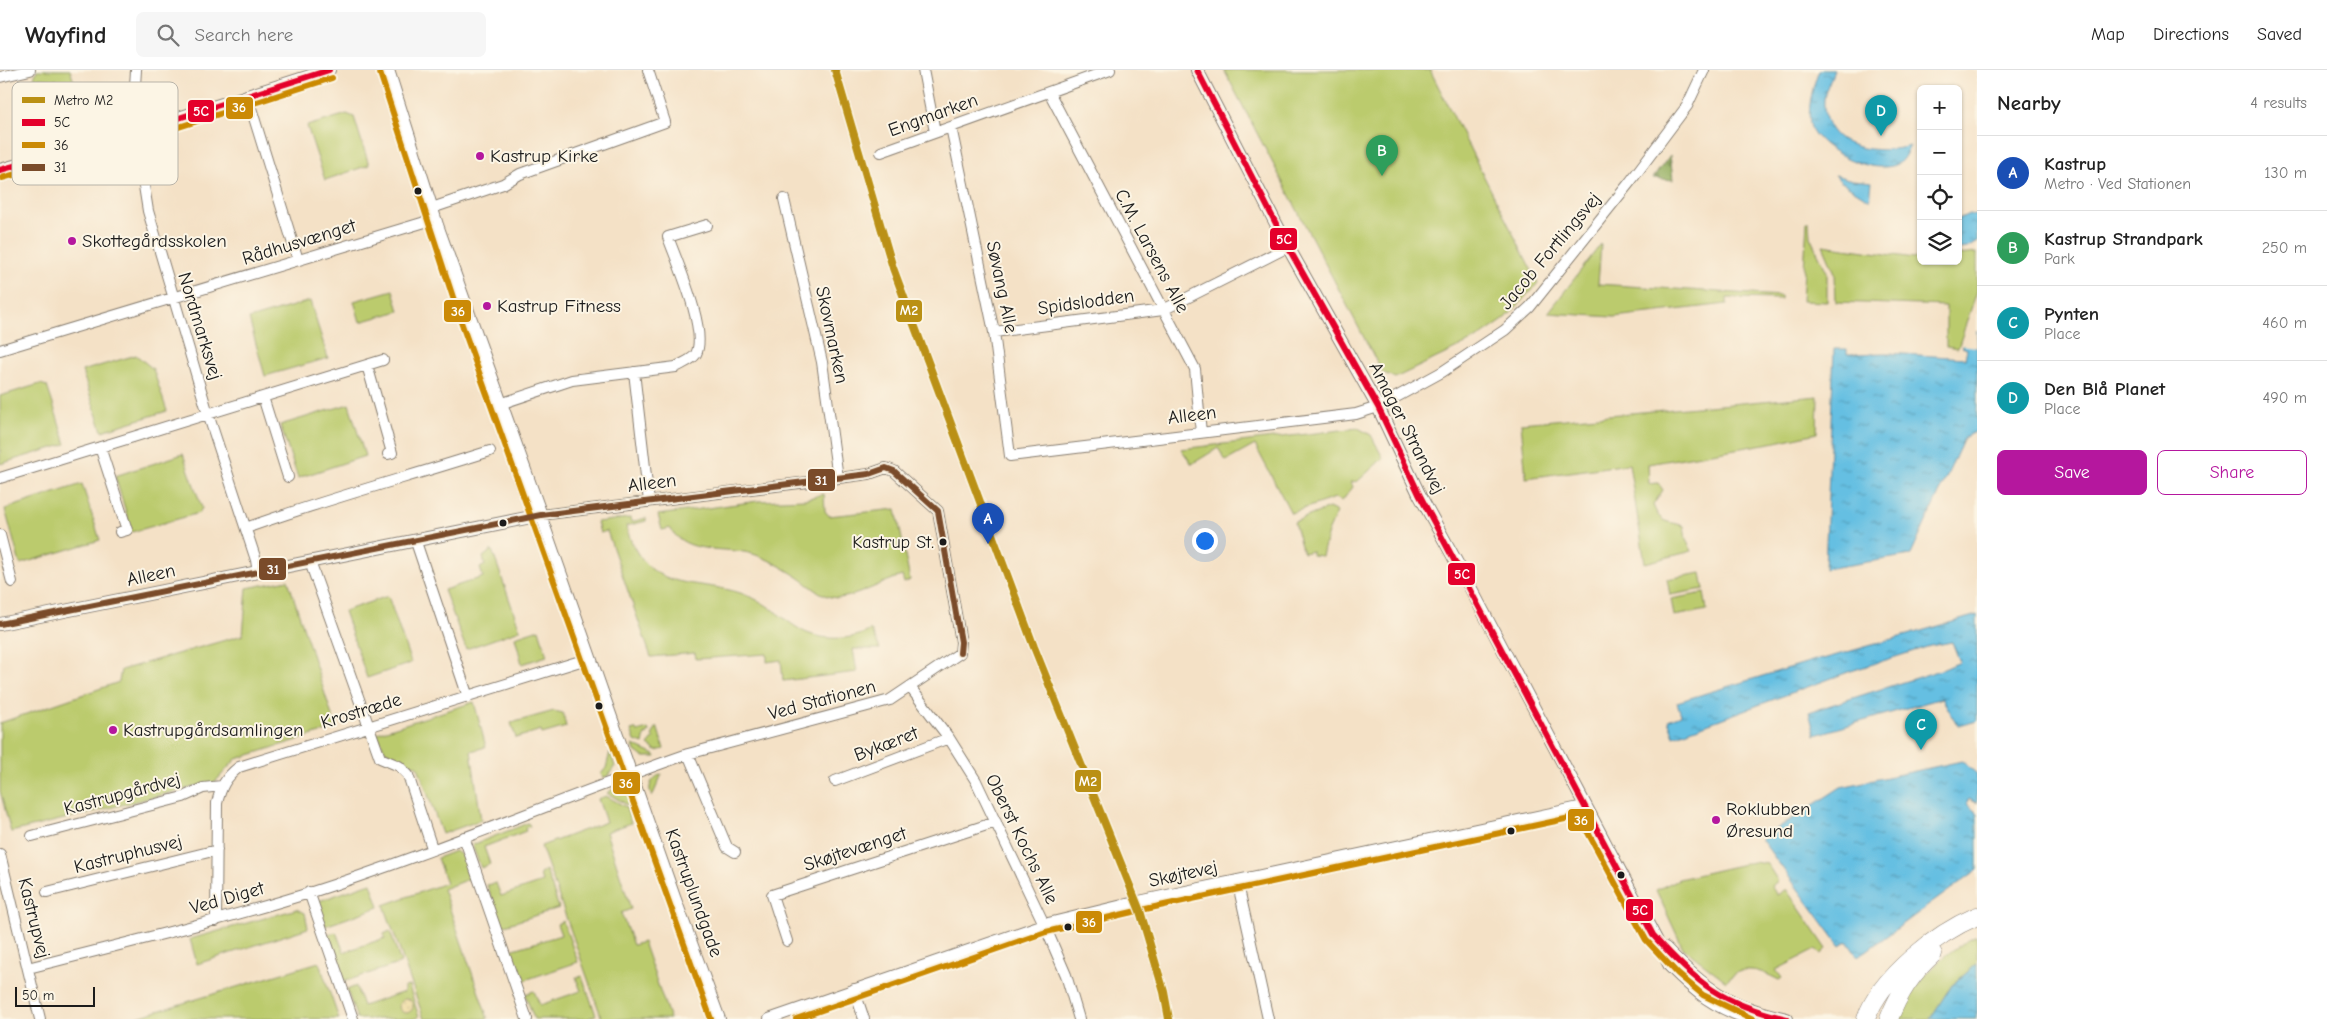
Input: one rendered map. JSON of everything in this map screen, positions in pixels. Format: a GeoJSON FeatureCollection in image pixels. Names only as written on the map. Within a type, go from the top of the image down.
{"type":"FeatureCollection","features":[{"type":"Feature","properties":{"kind":"highway"},"geometry":{"type":"LineString","coordinates":[[1866,1019],[1879,995],[1918,953],[1947,932],[1977,916]]}},
{"type":"Feature","properties":{"kind":"highway"},"geometry":{"type":"LineString","coordinates":[[1889,1019],[1907,985],[1924,962],[1946,944],[1977,927]]}},
{"type":"Feature","properties":{"kind":"street"},"geometry":{"type":"LineString","coordinates":[[0,77],[30,70]]}},
{"type":"Feature","properties":{"kind":"street"},"geometry":{"type":"LineString","coordinates":[[178,118],[329,70]]}},
{"type":"Feature","properties":{"kind":"street","name":"Kastruplundgade"},"geometry":{"type":"LineString","coordinates":[[388,70],[433,214],[633,774],[716,1018]]}},
{"type":"Feature","properties":{"kind":"street","name":"Rådhusvænget"},"geometry":{"type":"LineString","coordinates":[[0,350],[298,260],[433,214],[514,178],[665,122],[648,70]]}},
{"type":"Feature","properties":{"kind":"street"},"geometry":{"type":"LineString","coordinates":[[923,70],[935,132]]}},
{"type":"Feature","properties":{"kind":"street","name":"Engmarken"},"geometry":{"type":"LineString","coordinates":[[881,152],[1110,70]]}},
{"type":"Feature","properties":{"kind":"street","name":"Amager Strandvej"},"geometry":{"type":"LineString","coordinates":[[1197,70],[1288,247],[1378,407],[1419,494],[1469,584],[1584,806],[1670,966],[1696,992],[1712,1003],[1750,1019]]}},
{"type":"Feature","properties":{"kind":"street","name":"Jacob Fortlingsvej"},"geometry":{"type":"LineString","coordinates":[[1378,407],[1475,351],[1505,330],[1530,307],[1630,182],[1687,106],[1704,70]]}},
{"type":"Feature","properties":{"kind":"street","name":"C.M. Larsens Alle"},"geometry":{"type":"LineString","coordinates":[[1049,92],[1195,369],[1201,433]]}},
{"type":"Feature","properties":{"kind":"street"},"geometry":{"type":"LineString","coordinates":[[247,95],[298,260]]}},
{"type":"Feature","properties":{"kind":"street","name":"Søvang Alle"},"geometry":{"type":"LineString","coordinates":[[951,127],[994,332],[1010,456]]}},
{"type":"Feature","properties":{"kind":"street","name":"Nordmarksvej"},"geometry":{"type":"LineString","coordinates":[[143,185],[148,211],[173,298],[208,414],[256,560],[258,572]]}},
{"type":"Feature","properties":{"kind":"street","name":"Skovmarken"},"geometry":{"type":"LineString","coordinates":[[784,199],[822,362],[838,478]]}},
{"type":"Feature","properties":{"kind":"street"},"geometry":{"type":"LineString","coordinates":[[500,404],[572,380],[676,367],[692,359],[700,336],[698,324],[668,237],[707,225]]}},
{"type":"Feature","properties":{"kind":"street","name":"Spidslodden"},"geometry":{"type":"LineString","coordinates":[[994,332],[1163,310],[1288,247]]}},
{"type":"Feature","properties":{"kind":"street"},"geometry":{"type":"LineString","coordinates":[[0,478],[383,360]]}},
{"type":"Feature","properties":{"kind":"street"},"geometry":{"type":"LineString","coordinates":[[366,365],[392,453],[388,454]]}},
{"type":"Feature","properties":{"kind":"street"},"geometry":{"type":"LineString","coordinates":[[634,372],[649,502]]}},
{"type":"Feature","properties":{"kind":"street"},"geometry":{"type":"LineString","coordinates":[[263,396],[288,477]]}},
{"type":"Feature","properties":{"kind":"street","name":"Alleen"},"geometry":{"type":"LineString","coordinates":[[1010,456],[1356,414],[1378,407]]}},
{"type":"Feature","properties":{"kind":"street"},"geometry":{"type":"LineString","coordinates":[[100,447],[126,530],[120,532]]}},
{"type":"Feature","properties":{"kind":"street"},"geometry":{"type":"LineString","coordinates":[[246,528],[368,487],[389,483],[490,450]]}},
{"type":"Feature","properties":{"kind":"street","name":"Alleen"},"geometry":{"type":"LineString","coordinates":[[0,624],[416,542],[541,515],[869,474],[886,468],[894,471]]}},
{"type":"Feature","properties":{"kind":"street","name":"Ved Stationen"},"geometry":{"type":"LineString","coordinates":[[633,774],[688,754],[890,700],[960,653],[962,642],[938,511],[894,471]]}},
{"type":"Feature","properties":{"kind":"street"},"geometry":{"type":"LineString","coordinates":[[0,535],[12,582]]}},
{"type":"Feature","properties":{"kind":"street"},"geometry":{"type":"LineString","coordinates":[[416,542],[468,697]]}},
{"type":"Feature","properties":{"kind":"street"},"geometry":{"type":"LineString","coordinates":[[310,562],[380,758],[399,766],[408,775],[432,848]]}},
{"type":"Feature","properties":{"kind":"street","name":"Krostræde"},"geometry":{"type":"LineString","coordinates":[[216,921],[217,803],[227,777],[238,767],[590,658]]}},
{"type":"Feature","properties":{"kind":"street","name":"Oberst Kochs Alle"},"geometry":{"type":"LineString","coordinates":[[910,687],[949,738],[976,781],[1044,924],[1066,975],[1079,1019]]}},
{"type":"Feature","properties":{"kind":"street","name":"Bykæret"},"geometry":{"type":"LineString","coordinates":[[835,781],[949,738]]}},
{"type":"Feature","properties":{"kind":"street"},"geometry":{"type":"LineString","coordinates":[[688,754],[728,847],[735,852]]}},
{"type":"Feature","properties":{"kind":"street","name":"Ved Diget"},"geometry":{"type":"LineString","coordinates":[[28,968],[216,921],[309,892],[464,838],[633,774]]}},
{"type":"Feature","properties":{"kind":"street","name":"Kastrupgårdvej"},"geometry":{"type":"LineString","coordinates":[[32,836],[184,798],[203,788],[222,786]]}},
{"type":"Feature","properties":{"kind":"street","name":"Skøjtevej"},"geometry":{"type":"LineString","coordinates":[[769,1019],[1044,924],[1237,880],[1584,806]]}},
{"type":"Feature","properties":{"kind":"street","name":"Skøjtevænget"},"geometry":{"type":"LineString","coordinates":[[787,941],[772,894],[996,822]]}},
{"type":"Feature","properties":{"kind":"street"},"geometry":{"type":"LineString","coordinates":[[464,838],[527,1019]]}},
{"type":"Feature","properties":{"kind":"street","name":"Kastruphusvej"},"geometry":{"type":"LineString","coordinates":[[47,892],[217,850]]}},
{"type":"Feature","properties":{"kind":"street","name":"Kastrupvej"},"geometry":{"type":"LineString","coordinates":[[0,854],[40,1019]]}},
{"type":"Feature","properties":{"kind":"street"},"geometry":{"type":"LineString","coordinates":[[1237,880],[1268,1019]]}},
{"type":"Feature","properties":{"kind":"street"},"geometry":{"type":"LineString","coordinates":[[309,892],[353,1019]]}},
{"type":"Feature","properties":{"kind":"street","name":"Amager Strandvej"},"geometry":{"type":"LineString","coordinates":[[1653,935],[1684,968],[1708,988],[1761,1014],[1787,1019]]}},
{"type":"Feature","properties":{"kind":"street"},"geometry":{"type":"LineString","coordinates":[[854,989],[864,1019]]}},
{"type":"Feature","properties":{"kind":"green space"},"geometry":{"type":"Polygon","coordinates":[[[37,70],[70,70],[74,82],[58,82],[57,80],[34,78],[37,70]]]}},
{"type":"Feature","properties":{"kind":"green space"},"geometry":{"type":"Polygon","coordinates":[[[1224,70],[1430,70],[1538,283],[1505,319],[1476,339],[1395,378],[1382,372],[1224,70]]]}},
{"type":"Feature","properties":{"kind":"green space"},"geometry":{"type":"Polygon","coordinates":[[[347,114],[354,117],[369,165],[325,180],[307,126],[347,114]]]}},
{"type":"Feature","properties":{"kind":"green space"},"geometry":{"type":"Polygon","coordinates":[[[1670,155],[1673,180],[1653,178],[1670,155]]]}},
{"type":"Feature","properties":{"kind":"green space"},"geometry":{"type":"Polygon","coordinates":[[[1807,222],[1809,222],[1810,237],[1827,272],[1827,302],[1802,301],[1807,222]]]}},
{"type":"Feature","properties":{"kind":"green space"},"geometry":{"type":"Polygon","coordinates":[[[1601,244],[1598,284],[1781,296],[1781,299],[1727,298],[1727,304],[1614,317],[1548,313],[1601,244]]]}},
{"type":"Feature","properties":{"kind":"green space"},"geometry":{"type":"Polygon","coordinates":[[[1823,245],[1917,258],[1917,265],[1962,265],[1962,255],[1977,253],[1977,291],[1958,348],[1946,346],[1946,306],[1836,302],[1835,273],[1823,245]]]}},
{"type":"Feature","properties":{"kind":"green space"},"geometry":{"type":"Polygon","coordinates":[[[393,290],[399,311],[360,322],[354,301],[393,290]]]}},
{"type":"Feature","properties":{"kind":"green space"},"geometry":{"type":"Polygon","coordinates":[[[310,301],[328,358],[265,376],[249,319],[310,301]]]}},
{"type":"Feature","properties":{"kind":"green space"},"geometry":{"type":"Polygon","coordinates":[[[136,355],[153,369],[167,411],[102,431],[82,371],[136,355]]]}},
{"type":"Feature","properties":{"kind":"green space"},"geometry":{"type":"Polygon","coordinates":[[[40,384],[47,386],[66,444],[0,464],[0,396],[40,384]]]}},
{"type":"Feature","properties":{"kind":"green space"},"geometry":{"type":"Polygon","coordinates":[[[1818,396],[1817,433],[1648,464],[1649,484],[1658,483],[1663,490],[1653,505],[1656,511],[1665,521],[1684,526],[1686,540],[1692,551],[1645,563],[1629,464],[1526,478],[1521,423],[1818,396]]]}},
{"type":"Feature","properties":{"kind":"green space"},"geometry":{"type":"Polygon","coordinates":[[[349,404],[365,456],[298,478],[280,425],[349,404]]]}},
{"type":"Feature","properties":{"kind":"green space"},"geometry":{"type":"Polygon","coordinates":[[[1358,428],[1371,435],[1383,458],[1358,481],[1351,482],[1353,487],[1342,501],[1335,498],[1291,513],[1255,445],[1226,461],[1218,448],[1192,464],[1181,449],[1358,428]]]}},
{"type":"Feature","properties":{"kind":"green space"},"geometry":{"type":"Polygon","coordinates":[[[183,454],[202,508],[199,513],[132,532],[115,476],[183,454]]]}},
{"type":"Feature","properties":{"kind":"green space"},"geometry":{"type":"Polygon","coordinates":[[[82,484],[100,540],[20,564],[5,509],[82,484]]]}},
{"type":"Feature","properties":{"kind":"green space"},"geometry":{"type":"Polygon","coordinates":[[[824,494],[825,511],[829,516],[896,509],[910,580],[904,583],[902,576],[852,595],[837,598],[831,597],[816,590],[782,567],[759,556],[686,543],[677,537],[670,528],[662,530],[658,515],[758,501],[805,499],[824,494]]]}},
{"type":"Feature","properties":{"kind":"green space"},"geometry":{"type":"Polygon","coordinates":[[[1329,508],[1337,512],[1328,532],[1322,556],[1312,555],[1312,551],[1303,553],[1294,522],[1329,508]]]}},
{"type":"Feature","properties":{"kind":"green space"},"geometry":{"type":"Polygon","coordinates":[[[630,518],[631,522],[646,518],[646,521],[626,526],[635,550],[648,566],[662,575],[678,581],[734,591],[753,598],[809,634],[826,638],[846,638],[871,630],[880,649],[853,649],[857,672],[783,681],[781,660],[767,662],[767,654],[696,659],[695,653],[651,657],[607,531],[600,533],[597,522],[630,518]]]}},
{"type":"Feature","properties":{"kind":"green space"},"geometry":{"type":"Polygon","coordinates":[[[492,550],[520,630],[466,649],[444,590],[483,577],[480,568],[485,565],[483,557],[492,550]]]}},
{"type":"Feature","properties":{"kind":"green space"},"geometry":{"type":"Polygon","coordinates":[[[1701,573],[1704,589],[1670,595],[1667,579],[1701,573]]]}},
{"type":"Feature","properties":{"kind":"green space"},"geometry":{"type":"Polygon","coordinates":[[[288,580],[336,728],[236,759],[215,782],[11,832],[0,791],[0,723],[119,682],[121,670],[243,635],[247,588],[288,580]]]}},
{"type":"Feature","properties":{"kind":"green space"},"geometry":{"type":"Polygon","coordinates":[[[1704,593],[1707,610],[1674,616],[1671,599],[1704,593]]]}},
{"type":"Feature","properties":{"kind":"green space"},"geometry":{"type":"Polygon","coordinates":[[[388,596],[411,663],[367,678],[344,611],[388,596]]]}},
{"type":"Feature","properties":{"kind":"green space"},"geometry":{"type":"Polygon","coordinates":[[[539,629],[547,656],[522,664],[515,637],[539,629]]]}},
{"type":"Feature","properties":{"kind":"green space"},"geometry":{"type":"Polygon","coordinates":[[[474,702],[486,747],[471,751],[481,820],[442,834],[418,767],[385,751],[377,733],[474,702]]]}},
{"type":"Feature","properties":{"kind":"green space"},"geometry":{"type":"Polygon","coordinates":[[[554,711],[563,713],[566,727],[542,734],[541,730],[516,738],[511,723],[554,711]]]}},
{"type":"Feature","properties":{"kind":"green space"},"geometry":{"type":"Polygon","coordinates":[[[657,726],[664,749],[656,751],[648,745],[654,738],[652,736],[657,726]]]}},
{"type":"Feature","properties":{"kind":"green space"},"geometry":{"type":"Polygon","coordinates":[[[635,729],[637,732],[648,729],[649,731],[647,735],[645,734],[643,744],[635,741],[631,730],[635,729]]]}},
{"type":"Feature","properties":{"kind":"green space"},"geometry":{"type":"Polygon","coordinates":[[[633,745],[656,757],[643,757],[635,751],[633,745]]]}},
{"type":"Feature","properties":{"kind":"green space"},"geometry":{"type":"Polygon","coordinates":[[[610,752],[615,766],[608,776],[603,778],[601,774],[606,768],[610,752]]]}},
{"type":"Feature","properties":{"kind":"green space"},"geometry":{"type":"Polygon","coordinates":[[[662,774],[652,797],[651,783],[662,774]]]}},
{"type":"Feature","properties":{"kind":"green space"},"geometry":{"type":"Polygon","coordinates":[[[613,789],[627,794],[631,805],[629,806],[607,793],[613,789]]]}},
{"type":"Feature","properties":{"kind":"green space"},"geometry":{"type":"Polygon","coordinates":[[[606,796],[626,807],[631,823],[606,832],[631,909],[621,913],[633,945],[643,942],[670,1019],[602,1019],[541,846],[606,822],[598,799],[606,796]]]}},
{"type":"Feature","properties":{"kind":"green space"},"geometry":{"type":"Polygon","coordinates":[[[528,823],[530,826],[525,828],[526,831],[484,847],[490,864],[481,868],[472,845],[528,823]]]}},
{"type":"Feature","properties":{"kind":"green space"},"geometry":{"type":"Polygon","coordinates":[[[455,851],[463,856],[471,878],[443,889],[488,1019],[424,1019],[384,905],[446,883],[437,858],[455,851]]]}},
{"type":"Feature","properties":{"kind":"green space"},"geometry":{"type":"Polygon","coordinates":[[[1753,862],[1767,864],[1778,881],[1771,886],[1777,895],[1786,889],[1827,949],[1822,954],[1815,950],[1776,970],[1782,978],[1779,980],[1765,973],[1745,970],[1732,975],[1726,981],[1683,948],[1656,890],[1679,879],[1753,862]]]}},
{"type":"Feature","properties":{"kind":"green space"},"geometry":{"type":"Polygon","coordinates":[[[546,870],[559,908],[502,926],[487,885],[496,883],[501,896],[542,882],[540,874],[546,870]]]}},
{"type":"Feature","properties":{"kind":"green space"},"geometry":{"type":"Polygon","coordinates":[[[371,883],[379,907],[325,926],[316,902],[371,883]]]}},
{"type":"Feature","properties":{"kind":"green space"},"geometry":{"type":"Polygon","coordinates":[[[297,909],[305,913],[308,928],[197,964],[190,939],[297,909]]]}},
{"type":"Feature","properties":{"kind":"green space"},"geometry":{"type":"Polygon","coordinates":[[[563,921],[578,962],[522,981],[511,950],[561,935],[557,924],[563,921]]]}},
{"type":"Feature","properties":{"kind":"green space"},"geometry":{"type":"Polygon","coordinates":[[[390,931],[401,963],[343,982],[327,935],[336,932],[344,952],[385,938],[384,934],[390,931]]]}},
{"type":"Feature","properties":{"kind":"green space"},"geometry":{"type":"Polygon","coordinates":[[[1977,936],[1977,964],[1951,986],[1930,1019],[1896,1019],[1911,994],[1940,960],[1977,936]]]}},
{"type":"Feature","properties":{"kind":"green space"},"geometry":{"type":"Polygon","coordinates":[[[319,962],[339,1019],[131,1019],[319,962]]]}},
{"type":"Feature","properties":{"kind":"green space"},"geometry":{"type":"Polygon","coordinates":[[[582,976],[596,1015],[586,1019],[534,1019],[525,994],[534,991],[540,1005],[581,991],[576,978],[582,976]]]}},
{"type":"Feature","properties":{"kind":"green space"},"geometry":{"type":"Polygon","coordinates":[[[356,986],[363,1006],[404,992],[404,987],[409,986],[419,1017],[413,1019],[357,1019],[347,990],[356,986]]]}},
{"type":"Feature","properties":{"kind":"sand"},"geometry":{"type":"Polygon","coordinates":[[[403,999],[409,999],[413,1006],[409,1013],[403,1013],[399,1009],[399,1003],[403,999]]]}},
{"type":"Feature","properties":{"kind":"water"},"geometry":{"type":"Polygon","coordinates":[[[1819,70],[1834,70],[1824,99],[1825,116],[1831,129],[1840,139],[1866,149],[1896,149],[1910,146],[1899,163],[1887,167],[1863,164],[1838,153],[1818,138],[1812,130],[1809,117],[1812,91],[1819,70]]]}},
{"type":"Feature","properties":{"kind":"water"},"geometry":{"type":"Polygon","coordinates":[[[1835,175],[1852,180],[1872,182],[1870,200],[1840,181],[1835,175]]]}},
{"type":"Feature","properties":{"kind":"water"},"geometry":{"type":"Polygon","coordinates":[[[1969,214],[1977,216],[1977,242],[1962,249],[1962,220],[1962,217],[1969,214]]]}},
{"type":"Feature","properties":{"kind":"water"},"geometry":{"type":"Polygon","coordinates":[[[1977,330],[1977,431],[1964,438],[1911,555],[1825,569],[1834,349],[1847,349],[1847,354],[1888,353],[1965,358],[1967,349],[1962,347],[1977,330]]]}},
{"type":"Feature","properties":{"kind":"water"},"geometry":{"type":"Polygon","coordinates":[[[1977,615],[1977,721],[1958,726],[1942,698],[1815,735],[1809,712],[1944,669],[1960,662],[1952,642],[1930,646],[1851,671],[1674,736],[1668,720],[1681,715],[1677,702],[1822,658],[1977,615]]]}},
{"type":"Feature","properties":{"kind":"water"},"geometry":{"type":"Polygon","coordinates":[[[1962,761],[1977,774],[1977,803],[1969,799],[1967,802],[1977,813],[1977,870],[1858,957],[1847,941],[1840,946],[1761,839],[1841,787],[1962,761]]]}},
{"type":"Feature","properties":{"kind":"water"},"geometry":{"type":"Polygon","coordinates":[[[1977,964],[1977,1019],[1930,1019],[1951,986],[1977,964]]]}},
{"type":"Feature","properties":{"kind":"pier"},"geometry":{"type":"Polygon","coordinates":[[[1976,328],[1977,347],[1960,345],[1969,337],[1976,328]]]}},
{"type":"Feature","properties":{"kind":"metro line","name":"M2"},"geometry":{"type":"LineString","coordinates":[[835,70],[893,268],[1034,647],[1140,911],[1164,992],[1169,1019]]}},
{"type":"Feature","properties":{"kind":"transit line","name":"5C"},"geometry":{"type":"LineString","coordinates":[[178,118],[329,70]]}},
{"type":"Feature","properties":{"kind":"transit line","name":"5C"},"geometry":{"type":"LineString","coordinates":[[1197,70],[1288,247],[1378,407],[1419,494],[1653,935],[1683,967],[1712,990],[1745,1006],[1787,1019]]}},
{"type":"Feature","properties":{"kind":"transit line","name":"36"},"geometry":{"type":"LineString","coordinates":[[380,73],[461,322],[711,1019]]}},
{"type":"Feature","properties":{"kind":"transit line","name":"36"},"geometry":{"type":"LineString","coordinates":[[178,127],[332,78]]}},
{"type":"Feature","properties":{"kind":"transit line","name":"5C"},"geometry":{"type":"LineString","coordinates":[[0,170],[12,167]]}},
{"type":"Feature","properties":{"kind":"transit line","name":"36"},"geometry":{"type":"LineString","coordinates":[[2,178],[12,175]]}},
{"type":"Feature","properties":{"kind":"transit line","name":"31"},"geometry":{"type":"LineString","coordinates":[[0,624],[541,515],[869,474],[886,468],[894,471],[938,511],[961,642],[960,653]]}},
{"type":"Feature","properties":{"kind":"transit line","name":"36"},"geometry":{"type":"LineString","coordinates":[[796,1019],[1046,932],[1579,816],[1646,940],[1678,974],[1703,995],[1753,1019]]}},
{"type":"Feature","properties":{"kind":"place","name":"Den Blå Planet"},"geometry":{"type":"Point","coordinates":[1881,136]}},
{"type":"Feature","properties":{"kind":"place","name":"Kastrup Kirke"},"geometry":{"type":"Point","coordinates":[480,156]}},
{"type":"Feature","properties":{"kind":"place","name":"Kastrup Strandpark"},"geometry":{"type":"Point","coordinates":[1382,176]}},
{"type":"Feature","properties":{"kind":"place","name":"Skottegårdsskolen"},"geometry":{"type":"Point","coordinates":[72,241]}},
{"type":"Feature","properties":{"kind":"place","name":"Kastrup Fitness"},"geometry":{"type":"Point","coordinates":[487,306]}},
{"type":"Feature","properties":{"kind":"place","name":"Kastrup St."},"geometry":{"type":"Point","coordinates":[943,542]}},
{"type":"Feature","properties":{"kind":"place","name":"Kastrup"},"geometry":{"type":"Point","coordinates":[988,544]}},
{"type":"Feature","properties":{"kind":"place","name":"Kastrupgårdsamlingen"},"geometry":{"type":"Point","coordinates":[113,730]}},
{"type":"Feature","properties":{"kind":"place","name":"Pynten"},"geometry":{"type":"Point","coordinates":[1921,750]}},
{"type":"Feature","properties":{"kind":"place","name":"Roklubben Øresund"},"geometry":{"type":"Point","coordinates":[1716,820]}}]}
